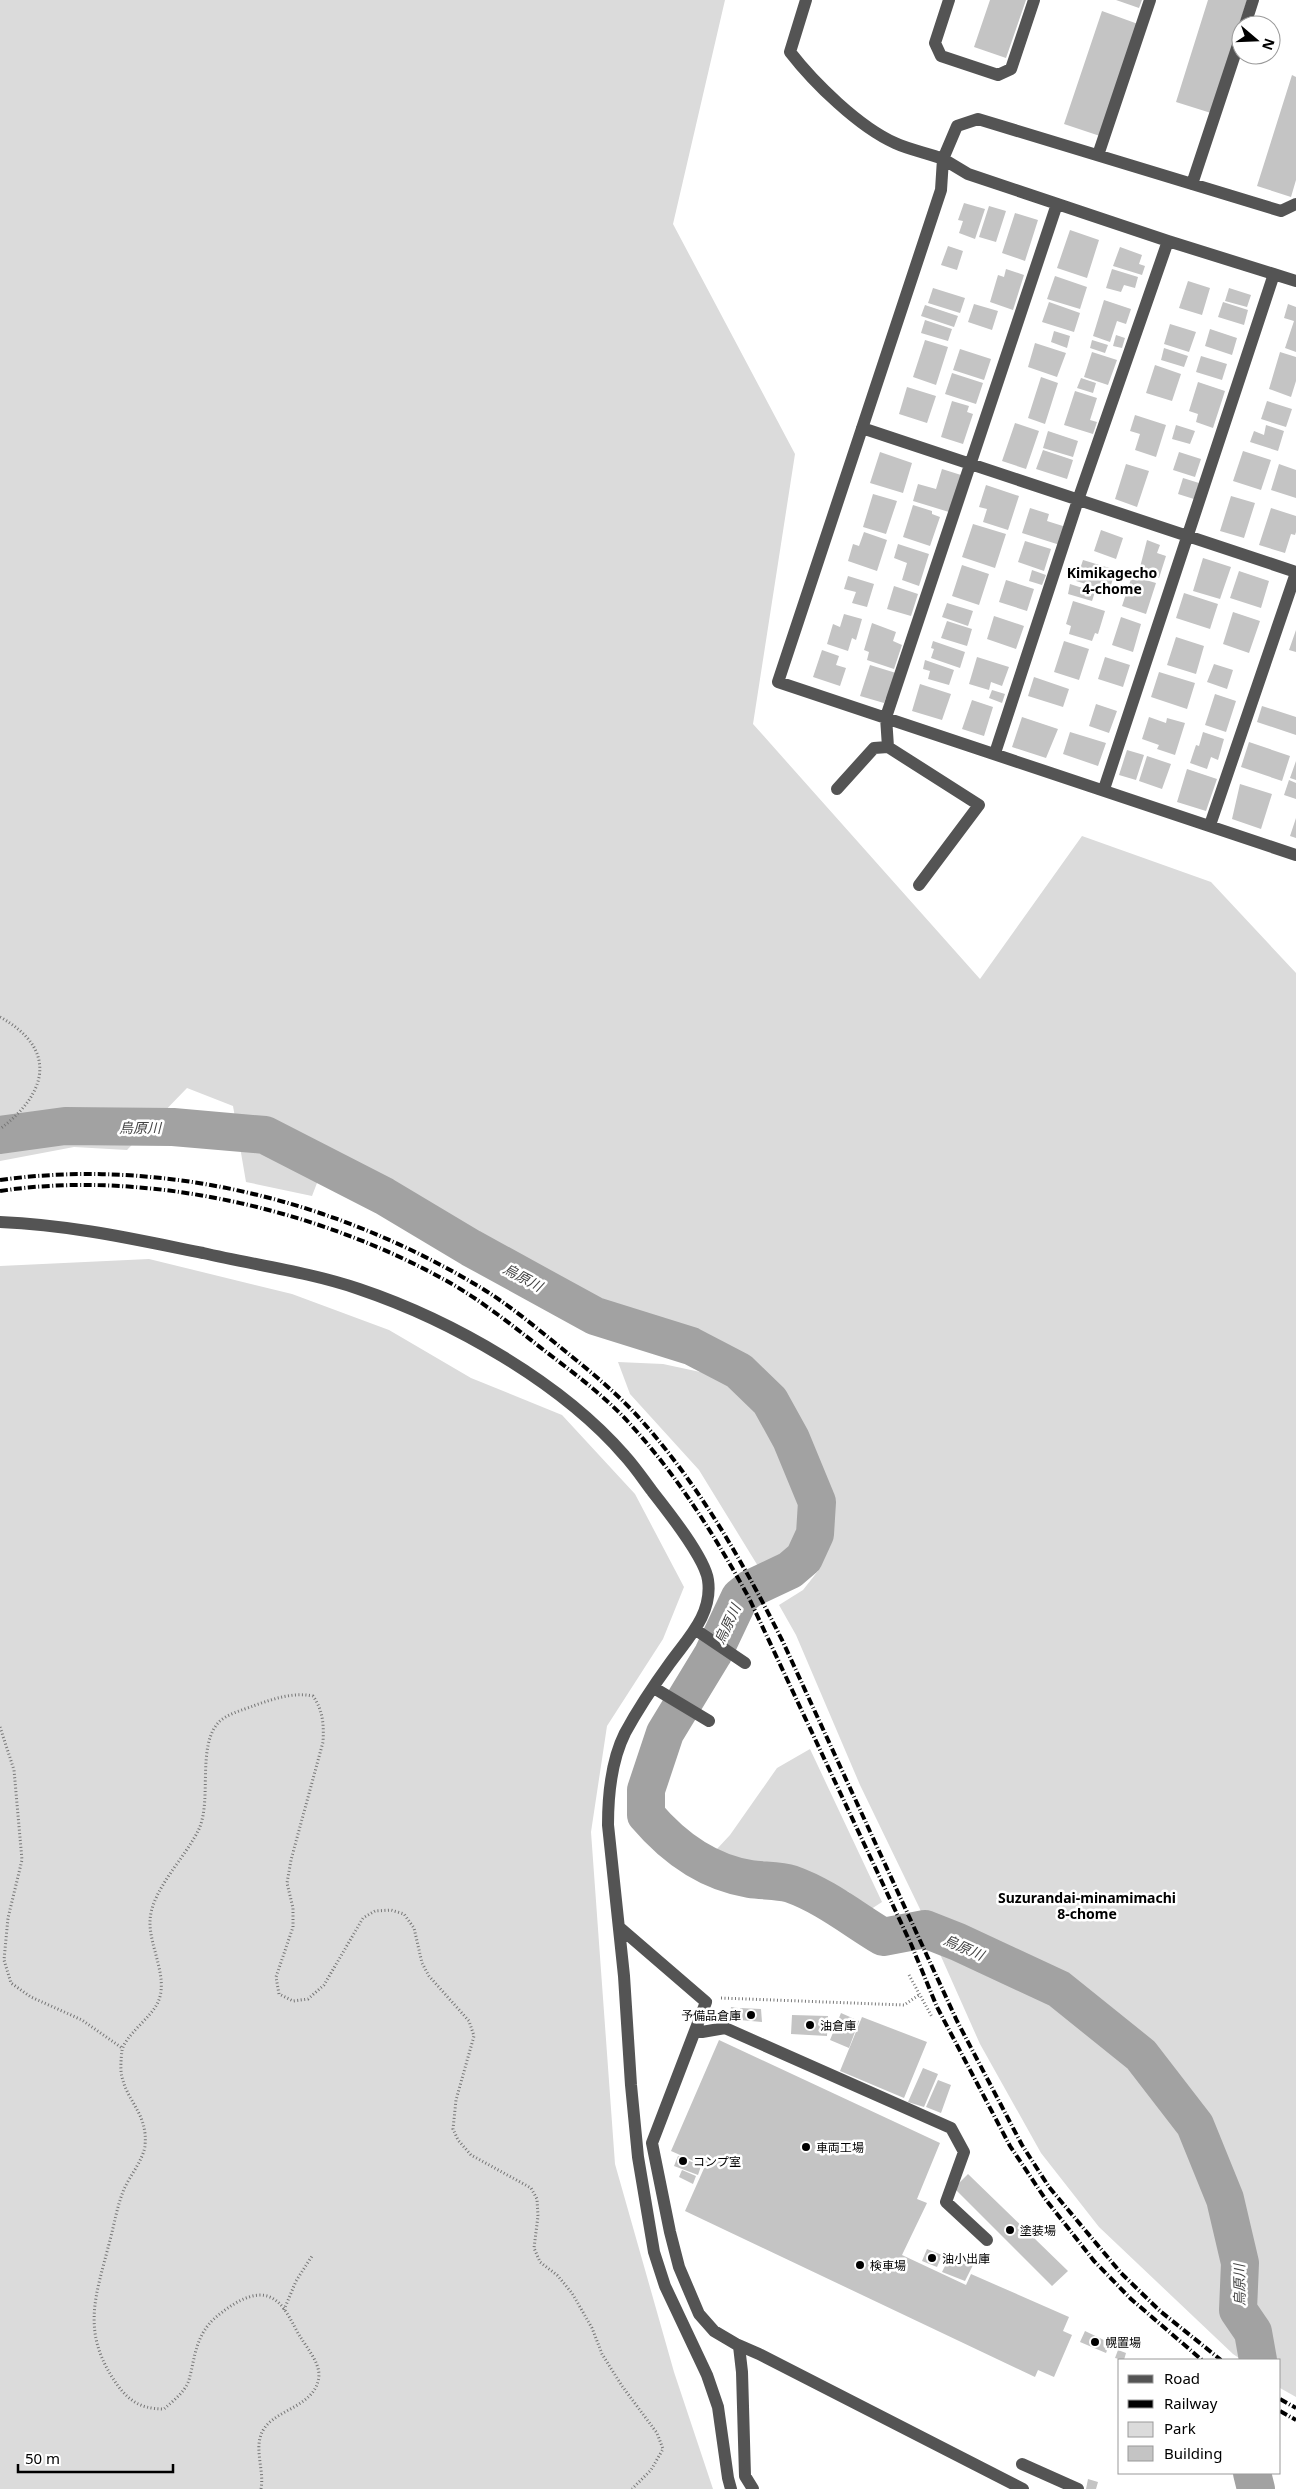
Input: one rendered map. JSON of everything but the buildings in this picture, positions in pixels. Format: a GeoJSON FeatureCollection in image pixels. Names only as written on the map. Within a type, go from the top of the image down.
{"type":"FeatureCollection","features":[{"type":"Feature","properties":{"kind":"street"},"geometry":{"type":"LineString","coordinates":[[806,0],[790,52],[805,71],[849,113],[894,143],[943,159],[968,174],[1168,241],[1296,281]]}},
{"type":"Feature","properties":{"kind":"street"},"geometry":{"type":"LineString","coordinates":[[949,0],[935,43],[941,56],[998,75],[1011,69],[1034,0]]}},
{"type":"Feature","properties":{"kind":"street"},"geometry":{"type":"LineString","coordinates":[[1098,155],[1150,0]]}},
{"type":"Feature","properties":{"kind":"street"},"geometry":{"type":"LineString","coordinates":[[1248,15],[1253,0]]}},
{"type":"Feature","properties":{"kind":"street"},"geometry":{"type":"LineString","coordinates":[[1192,184],[1231,65]]}},
{"type":"Feature","properties":{"kind":"street"},"geometry":{"type":"LineString","coordinates":[[1296,204],[1281,211],[978,119],[957,126],[943,159],[941,190],[778,682],[1104,789],[1296,855]]}},
{"type":"Feature","properties":{"kind":"street"},"geometry":{"type":"LineString","coordinates":[[888,746],[886,717],[1058,204]]}},
{"type":"Feature","properties":{"kind":"street"},"geometry":{"type":"LineString","coordinates":[[995,753],[1078,500],[1168,241]]}},
{"type":"Feature","properties":{"kind":"street"},"geometry":{"type":"LineString","coordinates":[[1104,789],[1274,274]]}},
{"type":"Feature","properties":{"kind":"street"},"geometry":{"type":"LineString","coordinates":[[862,428],[1296,573],[1210,825]]}},
{"type":"Feature","properties":{"kind":"street"},"geometry":{"type":"LineString","coordinates":[[837,789],[874,748],[888,746],[979,804],[919,885]]}},
{"type":"Feature","properties":{"kind":"street"},"geometry":{"type":"LineString","coordinates":[[0,1222],[49,1224],[110,1233],[295,1272],[358,1289],[403,1305],[518,1366],[582,1414],[624,1455],[661,1502],[696,1552],[708,1578],[708,1594],[700,1630],[624,1736],[614,1766],[608,1801],[638,2157],[654,2252],[665,2286],[706,2375],[718,2407],[731,2489]]}},
{"type":"Feature","properties":{"kind":"street"},"geometry":{"type":"LineString","coordinates":[[700,1630],[740,1660]]}},
{"type":"Feature","properties":{"kind":"street"},"geometry":{"type":"LineString","coordinates":[[657,1690],[709,1721]]}},
{"type":"Feature","properties":{"kind":"street"},"geometry":{"type":"LineString","coordinates":[[619,1927],[706,2002],[652,2143],[672,2241],[680,2268],[699,2314],[714,2331],[739,2346],[1023,2489]]}},
{"type":"Feature","properties":{"kind":"street"},"geometry":{"type":"LineString","coordinates":[[695,2031],[702,2032],[725,2028],[951,2128],[964,2152],[946,2202],[987,2240]]}},
{"type":"Feature","properties":{"kind":"street"},"geometry":{"type":"LineString","coordinates":[[739,2346],[742,2372],[745,2476],[753,2489]]}},
{"type":"Feature","properties":{"kind":"street"},"geometry":{"type":"LineString","coordinates":[[1022,2464],[1078,2489]]}},
{"type":"Feature","properties":{"kind":"path"},"geometry":{"type":"LineString","coordinates":[[0,1017],[18,1027],[38,1052],[41,1078],[19,1114],[0,1129]]}},
{"type":"Feature","properties":{"kind":"path"},"geometry":{"type":"LineString","coordinates":[[261,2489],[263,2480],[259,2438],[266,2425],[302,2403],[314,2390],[319,2375],[314,2358],[284,2310],[273,2298],[258,2294],[240,2301],[214,2319],[202,2334],[192,2358],[188,2382],[178,2397],[164,2409],[147,2409],[126,2397],[99,2357],[94,2330],[95,2295],[124,2191],[145,2148],[144,2123],[122,2077],[122,2048],[158,2002],[161,1977],[151,1934],[150,1919],[156,1899],[195,1838],[204,1819],[208,1749],[218,1723],[234,1714],[275,1698],[302,1694],[312,1696],[319,1705],[324,1726],[323,1742],[291,1860],[288,1883],[293,1908],[293,1927],[276,1977],[279,1994],[293,2001],[308,2000],[324,1985],[363,1918],[376,1912],[390,1910],[404,1914],[414,1928],[422,1963],[429,1976],[468,2021],[474,2036],[456,2100],[453,2129],[458,2140],[471,2155],[531,2188],[536,2199],[538,2216],[534,2248],[540,2262],[557,2275],[572,2293],[592,2328],[602,2354],[622,2386],[658,2433],[663,2449],[651,2470],[632,2489]]}},
{"type":"Feature","properties":{"kind":"path"},"geometry":{"type":"LineString","coordinates":[[0,1727],[14,1770],[22,1860],[8,1918],[4,1960],[11,1982],[31,1997],[82,2020],[122,2048]]}},
{"type":"Feature","properties":{"kind":"path"},"geometry":{"type":"LineString","coordinates":[[909,1975],[932,2017]]}},
{"type":"Feature","properties":{"kind":"path"},"geometry":{"type":"LineString","coordinates":[[706,2002],[716,1997],[904,2005],[919,1995]]}},
{"type":"Feature","properties":{"kind":"path"},"geometry":{"type":"LineString","coordinates":[[284,2310],[296,2281],[312,2256]]}},
{"type":"Feature","properties":{"kind":"green space"},"geometry":{"type":"Polygon","coordinates":[[[0,0],[725,0],[673,224],[795,454],[753,724],[980,979],[1082,836],[1211,882],[1296,973],[1296,2397],[1281,2389],[1281,2359],[1240,2359],[1233,2354],[1099,2227],[1041,2153],[980,2044],[919,1907],[860,1785],[796,1635],[779,1605],[803,1590],[818,1571],[829,1544],[824,1516],[809,1524],[784,1558],[761,1571],[699,1470],[630,1394],[618,1362],[663,1364],[719,1376],[734,1352],[577,1315],[474,1262],[327,1157],[312,1196],[246,1182],[233,1106],[187,1088],[127,1150],[74,1147],[0,1161],[0,0]]]}},
{"type":"Feature","properties":{"kind":"green space"},"geometry":{"type":"Polygon","coordinates":[[[149,1259],[292,1294],[389,1330],[471,1378],[562,1415],[635,1494],[684,1587],[663,1639],[607,1726],[591,1832],[615,2164],[674,2372],[713,2489],[0,2489],[0,1266],[149,1259]]]}},
{"type":"Feature","properties":{"kind":"green space"},"geometry":{"type":"Polygon","coordinates":[[[810,1749],[882,1902],[865,1913],[849,1892],[803,1874],[743,1870],[716,1850],[730,1835],[777,1768],[810,1749]]]}},
{"type":"Feature","properties":{"kind":"waterway","name":"烏原川"},"geometry":{"type":"LineString","coordinates":[[0,1135],[65,1126],[173,1127],[265,1135],[384,1196],[471,1248],[595,1316],[691,1346],[739,1371],[770,1401],[791,1439],[817,1502],[815,1534],[804,1558],[790,1570],[750,1589],[740,1597],[713,1654],[665,1733],[646,1790],[646,1815],[680,1848],[692,1857],[720,1871],[750,1879],[791,1884],[827,1901],[883,1937],[925,1929],[958,1942],[1059,1989],[1141,2055],[1195,2125],[1225,2199],[1240,2263],[1238,2310],[1253,2332],[1258,2359]]}},
{"type":"Feature","properties":{"kind":"waterway","name":"烏原川"},"geometry":{"type":"LineString","coordinates":[[1252,2474],[1256,2489]]}},
{"type":"Feature","properties":{"kind":"railway"},"geometry":{"type":"LineString","coordinates":[[0,1180],[63,1175],[126,1175],[189,1181],[250,1193],[311,1210],[371,1232],[428,1258],[483,1289],[504,1303],[595,1375],[624,1402],[683,1472],[720,1526],[753,1584],[783,1642],[957,2021],[1022,2145],[1049,2187],[1121,2273],[1160,2311],[1220,2359]]}},
{"type":"Feature","properties":{"kind":"railway"},"geometry":{"type":"LineString","coordinates":[[0,1191],[56,1186],[113,1186],[171,1191],[229,1201],[286,1215],[342,1233],[395,1255],[445,1280],[471,1296],[568,1368],[611,1405],[631,1425],[665,1466],[695,1508],[749,1598],[911,1944],[937,2007],[1010,2146],[1046,2200],[1094,2261],[1131,2299],[1201,2359]]}},
{"type":"Feature","properties":{"kind":"railway"},"geometry":{"type":"LineString","coordinates":[[1281,2400],[1296,2408]]}},
{"type":"Feature","properties":{"kind":"railway"},"geometry":{"type":"LineString","coordinates":[[1281,2412],[1296,2420]]}},
{"type":"Feature","properties":{"kind":"place","name":"予備品倉庫"},"geometry":{"type":"Point","coordinates":[751,2015]}},
{"type":"Feature","properties":{"kind":"place","name":"油倉庫"},"geometry":{"type":"Point","coordinates":[810,2025]}},
{"type":"Feature","properties":{"kind":"place","name":"車両工場"},"geometry":{"type":"Point","coordinates":[806,2147]}},
{"type":"Feature","properties":{"kind":"place","name":"コンプ室"},"geometry":{"type":"Point","coordinates":[683,2161]}},
{"type":"Feature","properties":{"kind":"place","name":"塗装場"},"geometry":{"type":"Point","coordinates":[1010,2230]}},
{"type":"Feature","properties":{"kind":"place","name":"油小出庫"},"geometry":{"type":"Point","coordinates":[932,2258]}},
{"type":"Feature","properties":{"kind":"place","name":"検車場"},"geometry":{"type":"Point","coordinates":[860,2265]}},
{"type":"Feature","properties":{"kind":"place","name":"幌置場"},"geometry":{"type":"Point","coordinates":[1095,2342]}},
{"type":"Feature","properties":{"kind":"district","name":"Kimikagecho 4-chome"},"geometry":{"type":"Point","coordinates":[1112,580]}},
{"type":"Feature","properties":{"kind":"district","name":"Suzurandai-minamimachi 8-chome"},"geometry":{"type":"Point","coordinates":[1087,1905]}}]}
